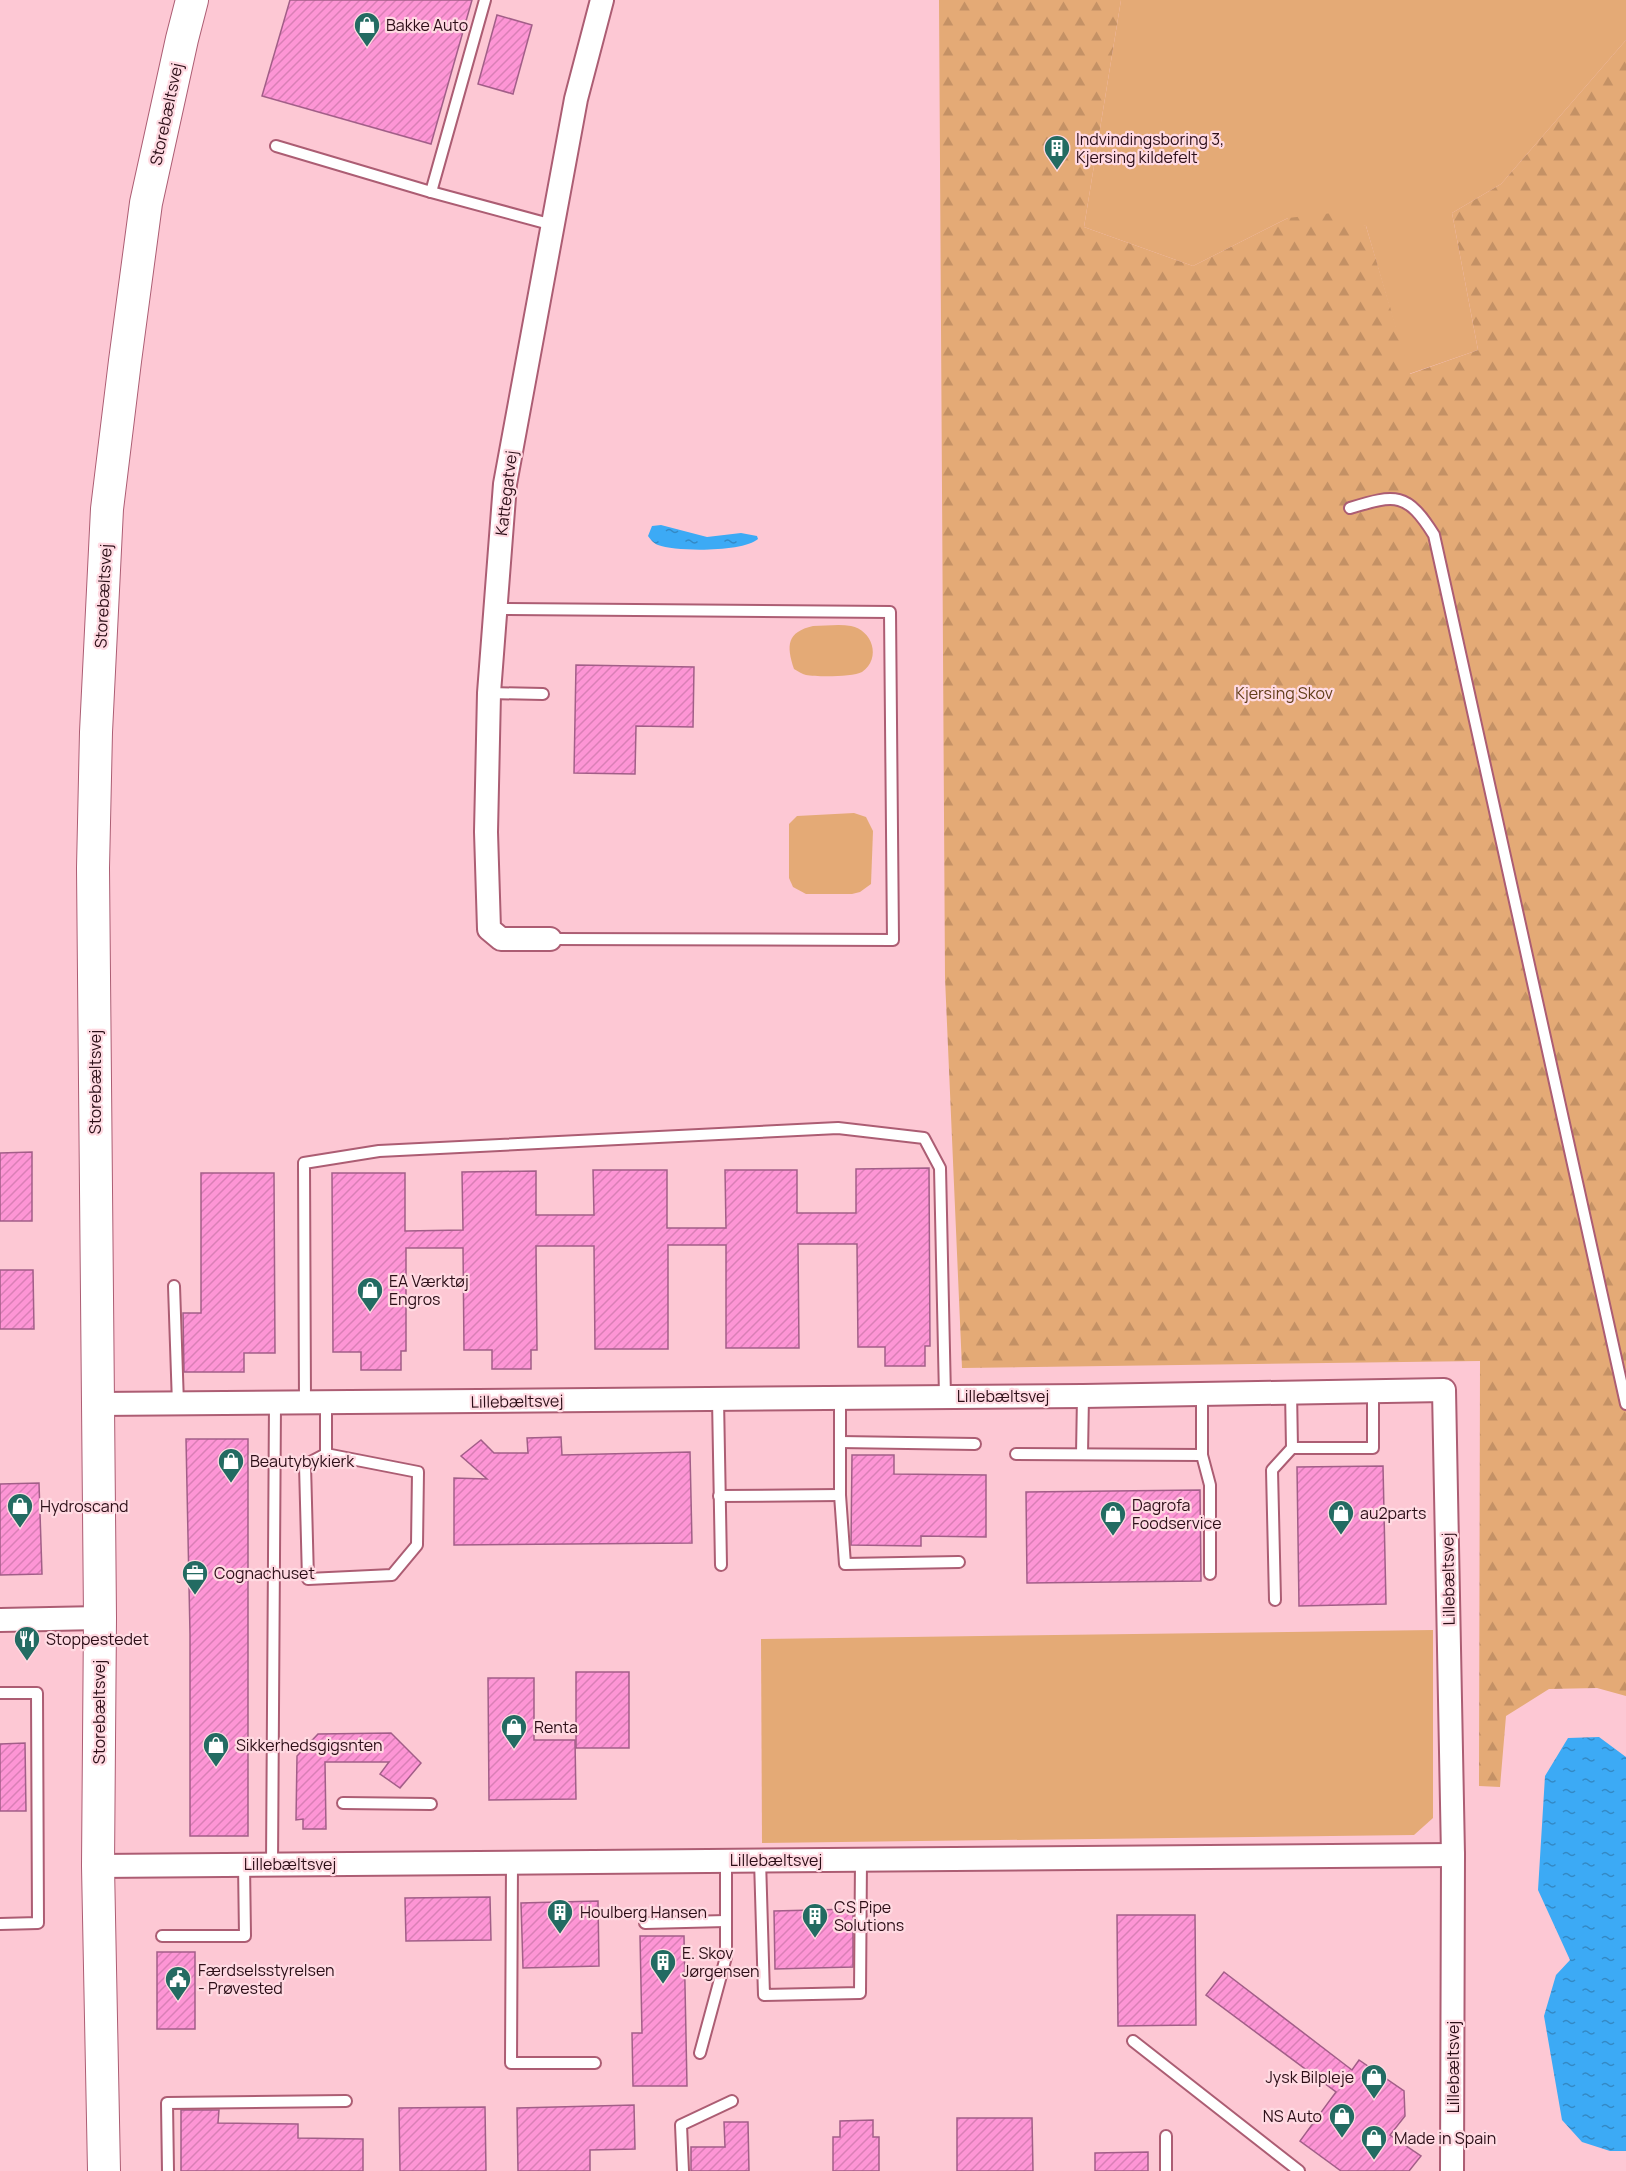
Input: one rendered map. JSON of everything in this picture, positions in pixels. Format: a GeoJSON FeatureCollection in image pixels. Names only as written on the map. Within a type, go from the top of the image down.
{"type":"FeatureCollection","features":[{"type":"Feature","properties":{"kind":"street","name":"Storebæltsvej"},"geometry":{"type":"LineString","coordinates":[[104,2171],[98,1866],[100,1618],[93,868],[97,720],[107,509],[146,203],[192,0]]}},
{"type":"Feature","properties":{"kind":"street","name":"Kattegatvej"},"geometry":{"type":"LineString","coordinates":[[550,939],[501,939],[489,929],[486,832],[489,693],[505,484],[576,99],[602,0]]}},
{"type":"Feature","properties":{"kind":"street","name":"Lillebæltsvej"},"geometry":{"type":"LineString","coordinates":[[97,1404],[1083,1396],[1444,1390],[1453,1855],[1452,2171]]}},
{"type":"Feature","properties":{"kind":"street"},"geometry":{"type":"LineString","coordinates":[[0,1620],[100,1618]]}},
{"type":"Feature","properties":{"kind":"street","name":"Lillebæltsvej"},"geometry":{"type":"LineString","coordinates":[[98,1866],[1453,1855]]}},
{"type":"Feature","properties":{"kind":"lane"},"geometry":{"type":"LineString","coordinates":[[431,192],[485,0]]}},
{"type":"Feature","properties":{"kind":"lane"},"geometry":{"type":"LineString","coordinates":[[276,146],[553,225]]}},
{"type":"Feature","properties":{"kind":"lane"},"geometry":{"type":"LineString","coordinates":[[1350,508],[1378,500],[1396,499],[1420,512],[1434,535],[1626,1404]]}},
{"type":"Feature","properties":{"kind":"lane"},"geometry":{"type":"LineString","coordinates":[[494,609],[891,612],[893,940],[550,939]]}},
{"type":"Feature","properties":{"kind":"lane"},"geometry":{"type":"LineString","coordinates":[[489,693],[543,694]]}},
{"type":"Feature","properties":{"kind":"lane"},"geometry":{"type":"LineString","coordinates":[[326,1454],[315,1403],[304,1163],[379,1151],[838,1128],[924,1138],[940,1168],[945,1396]]}},
{"type":"Feature","properties":{"kind":"lane"},"geometry":{"type":"LineString","coordinates":[[174,1286],[178,1404]]}},
{"type":"Feature","properties":{"kind":"lane"},"geometry":{"type":"LineString","coordinates":[[1275,1600],[1272,1470],[1292,1448],[1291,1391]]}},
{"type":"Feature","properties":{"kind":"lane"},"geometry":{"type":"LineString","coordinates":[[1292,1448],[1373,1448],[1373,1392]]}},
{"type":"Feature","properties":{"kind":"lane"},"geometry":{"type":"LineString","coordinates":[[1202,1393],[1202,1455],[1210,1485],[1210,1574]]}},
{"type":"Feature","properties":{"kind":"lane"},"geometry":{"type":"LineString","coordinates":[[1082,1454],[1083,1396]]}},
{"type":"Feature","properties":{"kind":"lane"},"geometry":{"type":"LineString","coordinates":[[840,1398],[840,1495],[845,1564],[959,1562]]}},
{"type":"Feature","properties":{"kind":"lane"},"geometry":{"type":"LineString","coordinates":[[718,1399],[721,1565]]}},
{"type":"Feature","properties":{"kind":"lane"},"geometry":{"type":"LineString","coordinates":[[272,1864],[274,1403]]}},
{"type":"Feature","properties":{"kind":"lane"},"geometry":{"type":"LineString","coordinates":[[840,1442],[975,1444]]}},
{"type":"Feature","properties":{"kind":"lane"},"geometry":{"type":"LineString","coordinates":[[326,1454],[418,1472],[417,1545],[392,1575],[308,1579],[305,1465],[326,1454]]}},
{"type":"Feature","properties":{"kind":"lane"},"geometry":{"type":"LineString","coordinates":[[1016,1454],[1202,1455]]}},
{"type":"Feature","properties":{"kind":"lane"},"geometry":{"type":"LineString","coordinates":[[719,1496],[840,1495]]}},
{"type":"Feature","properties":{"kind":"lane"},"geometry":{"type":"LineString","coordinates":[[0,1693],[37,1693],[38,1900],[38,1923],[0,1924]]}},
{"type":"Feature","properties":{"kind":"lane"},"geometry":{"type":"LineString","coordinates":[[343,1803],[431,1804]]}},
{"type":"Feature","properties":{"kind":"lane"},"geometry":{"type":"LineString","coordinates":[[760,1860],[764,1995],[860,1992],[861,1859]]}},
{"type":"Feature","properties":{"kind":"lane"},"geometry":{"type":"LineString","coordinates":[[700,2053],[726,1957],[726,1860]]}},
{"type":"Feature","properties":{"kind":"lane"},"geometry":{"type":"LineString","coordinates":[[512,1862],[511,2063],[595,2063]]}},
{"type":"Feature","properties":{"kind":"lane"},"geometry":{"type":"LineString","coordinates":[[162,1936],[245,1936],[244,1864]]}},
{"type":"Feature","properties":{"kind":"lane"},"geometry":{"type":"LineString","coordinates":[[645,1923],[726,1921]]}},
{"type":"Feature","properties":{"kind":"lane"},"geometry":{"type":"LineString","coordinates":[[1133,2041],[1299,2171]]}},
{"type":"Feature","properties":{"kind":"lane"},"geometry":{"type":"LineString","coordinates":[[168,2171],[167,2103],[346,2101]]}},
{"type":"Feature","properties":{"kind":"lane"},"geometry":{"type":"LineString","coordinates":[[683,2171],[681,2126],[732,2101]]}},
{"type":"Feature","properties":{"kind":"lane"},"geometry":{"type":"LineString","coordinates":[[1166,2136],[1166,2171]]}},
{"type":"Feature","properties":{"kind":"green space","name":"Kjersing Skov"},"geometry":{"type":"Polygon","coordinates":[[[939,0],[1121,0],[1084,227],[1193,266],[1288,218],[1332,213],[1366,226],[1410,374],[1478,350],[1452,213],[1501,184],[1626,40],[1626,1696],[1597,1688],[1549,1689],[1506,1716],[1500,1787],[1479,1786],[1480,1361],[962,1368],[945,978],[939,0]]]}},
{"type":"Feature","properties":{"kind":"green space"},"geometry":{"type":"Polygon","coordinates":[[[1121,0],[1626,0],[1626,40],[1501,184],[1452,213],[1478,350],[1409,374],[1366,226],[1288,218],[1193,266],[1084,227],[1121,0]]]}},
{"type":"Feature","properties":{"kind":"green space"},"geometry":{"type":"Polygon","coordinates":[[[813,626],[851,626],[864,633],[872,645],[873,652],[868,666],[857,674],[835,676],[806,675],[794,669],[790,653],[793,636],[813,626]]]}},
{"type":"Feature","properties":{"kind":"green space"},"geometry":{"type":"Polygon","coordinates":[[[854,813],[866,817],[873,831],[871,884],[860,892],[852,894],[806,894],[793,887],[789,878],[789,824],[797,816],[854,813]]]}},
{"type":"Feature","properties":{"kind":"green space"},"geometry":{"type":"Polygon","coordinates":[[[1433,1630],[1433,1818],[1414,1835],[762,1843],[761,1639],[1433,1630]]]}},
{"type":"Feature","properties":{"kind":"water"},"geometry":{"type":"Polygon","coordinates":[[[661,525],[707,537],[741,533],[757,536],[758,539],[725,548],[679,549],[658,545],[648,536],[652,526],[661,525]]]}},
{"type":"Feature","properties":{"kind":"water"},"geometry":{"type":"Polygon","coordinates":[[[1599,1737],[1626,1757],[1626,2151],[1610,2151],[1582,2142],[1562,2120],[1544,2016],[1556,1975],[1570,1960],[1538,1890],[1545,1776],[1568,1738],[1599,1737]]]}},
{"type":"Feature","properties":{"kind":"building","name":"Bakke Auto"},"geometry":{"type":"Polygon","coordinates":[[[290,0],[472,0],[431,144],[262,96],[290,0]]]}},
{"type":"Feature","properties":{"kind":"building"},"geometry":{"type":"Polygon","coordinates":[[[497,15],[532,25],[513,94],[478,84],[497,15]]]}},
{"type":"Feature","properties":{"kind":"building"},"geometry":{"type":"Polygon","coordinates":[[[576,665],[694,667],[693,727],[636,726],[635,774],[574,773],[576,665]]]}},
{"type":"Feature","properties":{"kind":"building"},"geometry":{"type":"Polygon","coordinates":[[[32,1152],[32,1221],[0,1221],[0,1153],[32,1152]]]}},
{"type":"Feature","properties":{"kind":"building"},"geometry":{"type":"Polygon","coordinates":[[[929,1168],[930,1346],[925,1346],[925,1366],[885,1366],[885,1347],[858,1347],[857,1244],[798,1244],[799,1348],[726,1348],[726,1245],[668,1245],[668,1349],[595,1349],[594,1246],[536,1246],[537,1350],[531,1350],[531,1369],[492,1369],[492,1350],[464,1350],[463,1248],[406,1248],[406,1351],[401,1351],[401,1370],[361,1370],[361,1352],[333,1352],[332,1173],[405,1173],[405,1231],[463,1230],[462,1172],[536,1171],[536,1215],[594,1215],[593,1170],[667,1170],[667,1228],[726,1228],[725,1170],[797,1170],[797,1213],[856,1213],[856,1169],[929,1168]]]}},
{"type":"Feature","properties":{"kind":"building"},"geometry":{"type":"Polygon","coordinates":[[[201,1173],[274,1173],[275,1353],[244,1353],[244,1372],[184,1372],[183,1313],[201,1313],[201,1173]]]}},
{"type":"Feature","properties":{"kind":"building"},"geometry":{"type":"Polygon","coordinates":[[[0,1270],[33,1270],[34,1329],[0,1329],[0,1270]]]}},
{"type":"Feature","properties":{"kind":"building"},"geometry":{"type":"Polygon","coordinates":[[[561,1437],[562,1455],[690,1452],[692,1543],[454,1545],[454,1478],[487,1479],[461,1456],[481,1440],[494,1453],[528,1453],[527,1438],[561,1437]]]}},
{"type":"Feature","properties":{"kind":"building"},"geometry":{"type":"Polygon","coordinates":[[[186,1439],[248,1439],[248,1836],[190,1836],[190,1634],[186,1439]]]}},
{"type":"Feature","properties":{"kind":"building"},"geometry":{"type":"Polygon","coordinates":[[[852,1455],[894,1455],[894,1474],[986,1475],[986,1537],[921,1536],[921,1546],[851,1545],[852,1455]]]}},
{"type":"Feature","properties":{"kind":"building","name":"au2parts"},"geometry":{"type":"Polygon","coordinates":[[[1383,1466],[1386,1604],[1299,1606],[1297,1467],[1383,1466]]]}},
{"type":"Feature","properties":{"kind":"building","name":"Hydroscand"},"geometry":{"type":"Polygon","coordinates":[[[39,1483],[42,1574],[0,1575],[0,1484],[39,1483]]]}},
{"type":"Feature","properties":{"kind":"building","name":"Dagrofa Foodservice"},"geometry":{"type":"Polygon","coordinates":[[[1200,1490],[1201,1581],[1027,1583],[1026,1492],[1200,1490]]]}},
{"type":"Feature","properties":{"kind":"building"},"geometry":{"type":"Polygon","coordinates":[[[576,1672],[629,1672],[629,1748],[576,1748],[576,1672]]]}},
{"type":"Feature","properties":{"kind":"building"},"geometry":{"type":"Polygon","coordinates":[[[488,1678],[534,1678],[534,1740],[575,1740],[576,1799],[489,1800],[488,1678]]]}},
{"type":"Feature","properties":{"kind":"building"},"geometry":{"type":"Polygon","coordinates":[[[391,1733],[421,1763],[400,1788],[380,1774],[389,1762],[325,1762],[326,1829],[303,1829],[303,1819],[296,1820],[297,1756],[318,1734],[391,1733]]]}},
{"type":"Feature","properties":{"kind":"building"},"geometry":{"type":"Polygon","coordinates":[[[25,1743],[26,1811],[0,1811],[0,1744],[25,1743]]]}},
{"type":"Feature","properties":{"kind":"building"},"geometry":{"type":"Polygon","coordinates":[[[490,1897],[491,1940],[406,1941],[405,1898],[490,1897]]]}},
{"type":"Feature","properties":{"kind":"building","name":"Houlberg Hansen"},"geometry":{"type":"Polygon","coordinates":[[[598,1901],[599,1966],[523,1968],[521,1903],[598,1901]]]}},
{"type":"Feature","properties":{"kind":"building","name":"CS Pipe Solutions"},"geometry":{"type":"Polygon","coordinates":[[[853,1909],[853,1967],[775,1969],[774,1911],[853,1909]]]}},
{"type":"Feature","properties":{"kind":"building"},"geometry":{"type":"Polygon","coordinates":[[[1117,1915],[1195,1915],[1196,2025],[1118,2026],[1117,1915]]]}},
{"type":"Feature","properties":{"kind":"building","name":"E. Skov Jørgensen"},"geometry":{"type":"Polygon","coordinates":[[[640,1936],[684,1936],[687,2086],[633,2086],[632,2033],[642,2033],[640,1936]]]}},
{"type":"Feature","properties":{"kind":"building"},"geometry":{"type":"Polygon","coordinates":[[[157,1952],[195,1952],[195,2029],[157,2029],[157,1952]]]}},
{"type":"Feature","properties":{"kind":"building"},"geometry":{"type":"Polygon","coordinates":[[[1224,1972],[1352,2070],[1359,2060],[1404,2091],[1405,2116],[1390,2135],[1421,2156],[1409,2171],[1341,2171],[1300,2141],[1336,2092],[1206,1995],[1224,1972]]]}},
{"type":"Feature","properties":{"kind":"building"},"geometry":{"type":"Polygon","coordinates":[[[634,2105],[635,2149],[590,2150],[590,2171],[518,2171],[517,2108],[634,2105]]]}},
{"type":"Feature","properties":{"kind":"building"},"geometry":{"type":"Polygon","coordinates":[[[485,2107],[486,2171],[400,2171],[399,2108],[485,2107]]]}},
{"type":"Feature","properties":{"kind":"building"},"geometry":{"type":"Polygon","coordinates":[[[181,2110],[219,2110],[218,2123],[298,2124],[298,2138],[363,2139],[363,2171],[181,2171],[181,2110]]]}},
{"type":"Feature","properties":{"kind":"building"},"geometry":{"type":"Polygon","coordinates":[[[957,2118],[1032,2118],[1033,2171],[957,2171],[957,2118]]]}},
{"type":"Feature","properties":{"kind":"building"},"geometry":{"type":"Polygon","coordinates":[[[873,2120],[873,2137],[879,2137],[879,2171],[833,2171],[833,2137],[840,2137],[840,2121],[873,2120]]]}},
{"type":"Feature","properties":{"kind":"building"},"geometry":{"type":"Polygon","coordinates":[[[724,2122],[748,2122],[749,2171],[691,2171],[691,2147],[725,2147],[724,2122]]]}},
{"type":"Feature","properties":{"kind":"building"},"geometry":{"type":"Polygon","coordinates":[[[1148,2152],[1148,2171],[1095,2171],[1095,2153],[1148,2152]]]}},
{"type":"Feature","properties":{"kind":"place","name":"Bakke Auto"},"geometry":{"type":"Point","coordinates":[367,48]}},
{"type":"Feature","properties":{"kind":"place","name":"Indvindingsboring 3, Kjersing kildefelt"},"geometry":{"type":"Point","coordinates":[1057,171]}},
{"type":"Feature","properties":{"kind":"place","name":"EA Værktøj Engros"},"geometry":{"type":"Point","coordinates":[370,1313]}},
{"type":"Feature","properties":{"kind":"place","name":"Beautybykierk"},"geometry":{"type":"Point","coordinates":[231,1484]}},
{"type":"Feature","properties":{"kind":"place","name":"Hydroscand"},"geometry":{"type":"Point","coordinates":[20,1529]}},
{"type":"Feature","properties":{"kind":"place","name":"au2parts"},"geometry":{"type":"Point","coordinates":[1341,1536]}},
{"type":"Feature","properties":{"kind":"place","name":"Dagrofa Foodservice"},"geometry":{"type":"Point","coordinates":[1113,1537]}},
{"type":"Feature","properties":{"kind":"place","name":"Cognachuset"},"geometry":{"type":"Point","coordinates":[195,1596]}},
{"type":"Feature","properties":{"kind":"place","name":"Stoppestedet"},"geometry":{"type":"Point","coordinates":[27,1662]}},
{"type":"Feature","properties":{"kind":"place","name":"Renta"},"geometry":{"type":"Point","coordinates":[514,1750]}},
{"type":"Feature","properties":{"kind":"place","name":"Sikkerhedsgigsnten"},"geometry":{"type":"Point","coordinates":[216,1768]}},
{"type":"Feature","properties":{"kind":"place","name":"Houlberg Hansen"},"geometry":{"type":"Point","coordinates":[560,1935]}},
{"type":"Feature","properties":{"kind":"place","name":"CS Pipe Solutions"},"geometry":{"type":"Point","coordinates":[815,1939]}},
{"type":"Feature","properties":{"kind":"place","name":"E. Skov Jørgensen"},"geometry":{"type":"Point","coordinates":[663,1985]}},
{"type":"Feature","properties":{"kind":"place","name":"Færdselsstyrelsen - Prøvested"},"geometry":{"type":"Point","coordinates":[178,2002]}},
{"type":"Feature","properties":{"kind":"place","name":"Jysk Bilpleje"},"geometry":{"type":"Point","coordinates":[1374,2100]}},
{"type":"Feature","properties":{"kind":"place","name":"NS Auto"},"geometry":{"type":"Point","coordinates":[1342,2139]}},
{"type":"Feature","properties":{"kind":"place","name":"Made in Spain"},"geometry":{"type":"Point","coordinates":[1374,2161]}}]}
